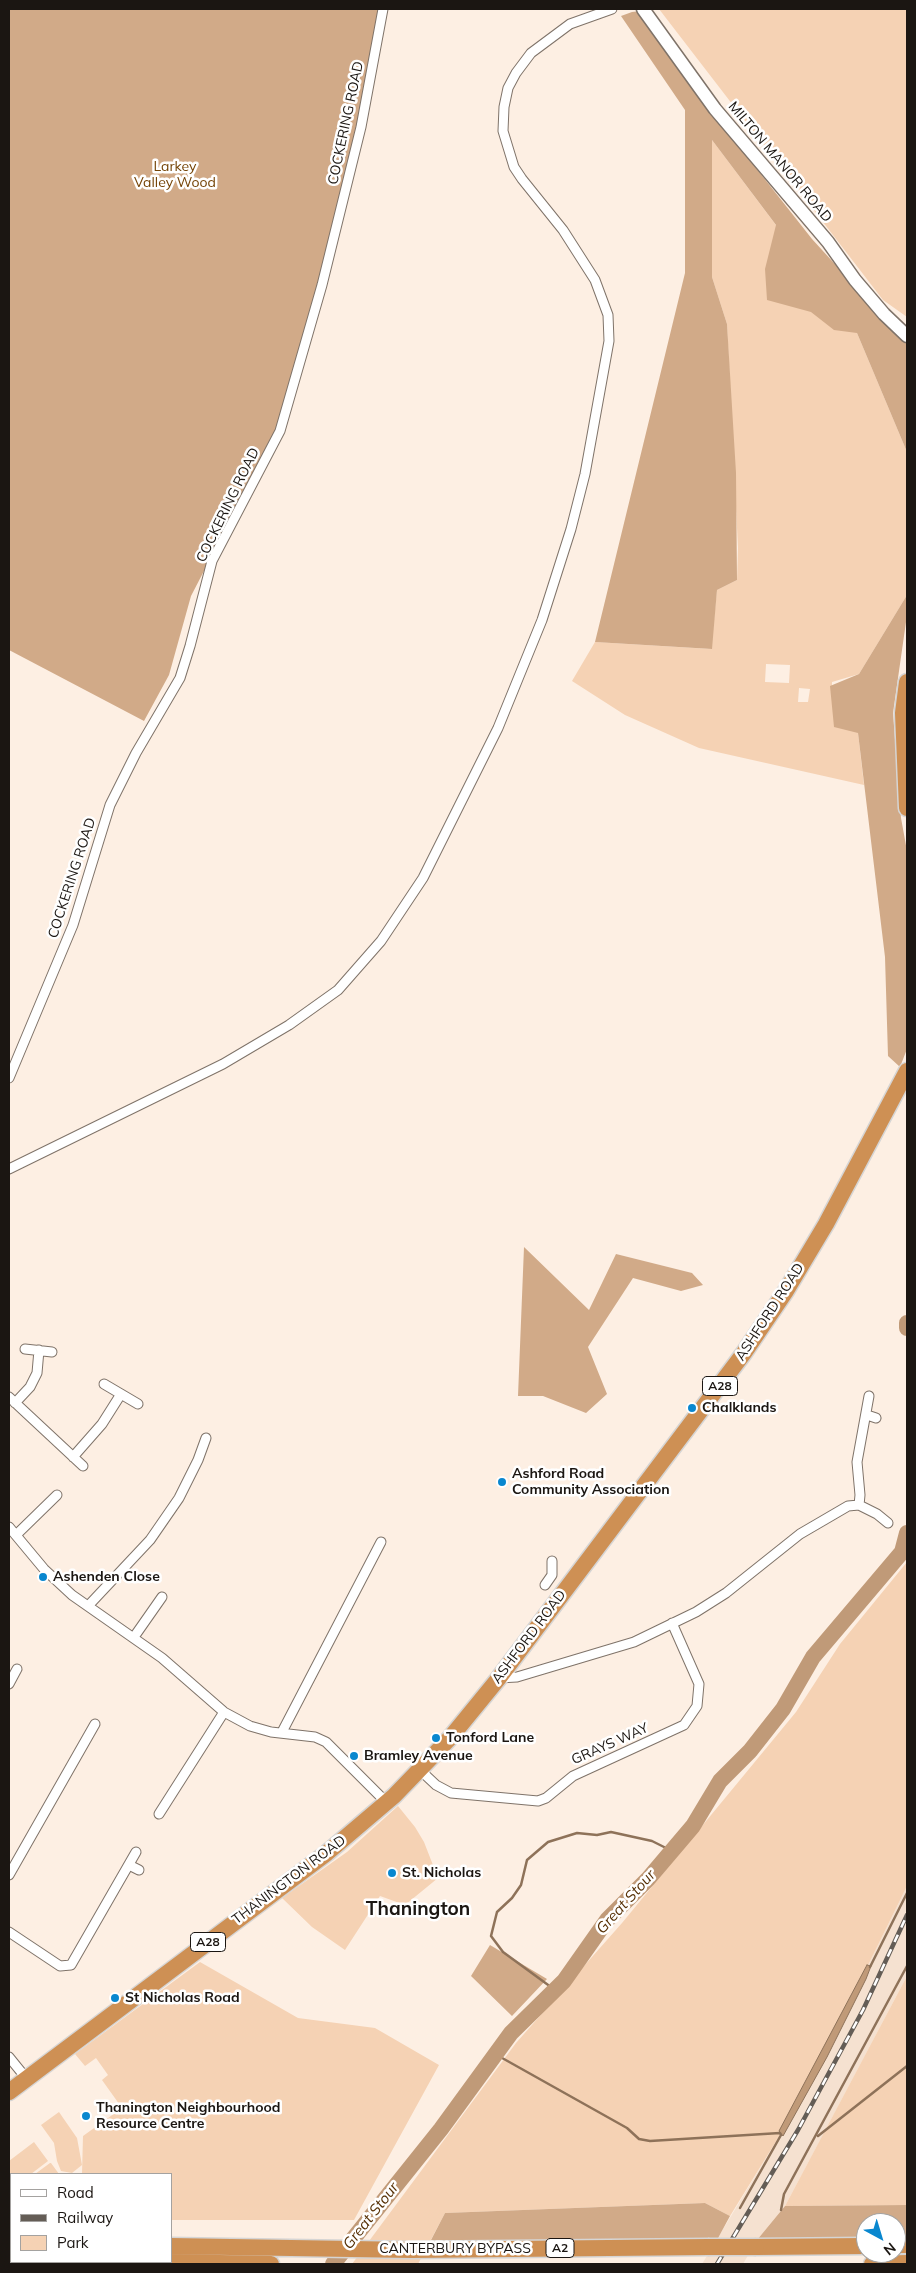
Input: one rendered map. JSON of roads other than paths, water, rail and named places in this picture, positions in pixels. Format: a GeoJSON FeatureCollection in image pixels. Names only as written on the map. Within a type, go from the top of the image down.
{"type":"FeatureCollection","features":[{"type":"Feature","properties":{"kind":"highway"},"geometry":{"type":"LineString","coordinates":[[907,682],[903,713],[907,808]]}},
{"type":"Feature","properties":{"kind":"highway","name":"ASHFORD ROAD"},"geometry":{"type":"LineString","coordinates":[[420,1770],[450,1738],[499,1678],[630,1501],[684,1436],[750,1345],[786,1291],[826,1224],[907,1071]]}},
{"type":"Feature","properties":{"kind":"highway","name":"THANINGTON ROAD"},"geometry":{"type":"LineString","coordinates":[[9,2092],[326,1853],[420,1770]]}},
{"type":"Feature","properties":{"kind":"highway","name":"A2"},"geometry":{"type":"LineString","coordinates":[[172,2241],[214,2247]]}},
{"type":"Feature","properties":{"kind":"highway","name":"CANTERBURY BYPASS"},"geometry":{"type":"LineString","coordinates":[[172,2246],[411,2250],[856,2246]]}},
{"type":"Feature","properties":{"kind":"highway"},"geometry":{"type":"LineString","coordinates":[[172,2262],[271,2264]]}},
{"type":"Feature","properties":{"kind":"highway"},"geometry":{"type":"LineString","coordinates":[[872,2264],[907,2263]]}},
{"type":"Feature","properties":{"kind":"street","name":"COCKERING ROAD"},"geometry":{"type":"LineString","coordinates":[[9,1078],[73,925],[110,805],[136,753],[180,678],[212,561],[280,431],[322,285],[352,164],[383,9]]}},
{"type":"Feature","properties":{"kind":"street"},"geometry":{"type":"LineString","coordinates":[[9,1169],[223,1064],[289,1025],[338,990],[381,941],[424,878],[498,728],[542,620],[571,529],[585,474],[609,341],[608,315],[595,280],[559,224],[514,167],[503,131],[504,107],[508,88],[516,73],[537,48],[570,24],[612,9]]}},
{"type":"Feature","properties":{"kind":"street","name":"MILTON MANOR ROAD"},"geometry":{"type":"LineString","coordinates":[[643,9],[715,109],[828,242],[855,280],[905,332]]}},
{"type":"Feature","properties":{"kind":"street"},"geometry":{"type":"LineString","coordinates":[[25,1349],[52,1352]]}},
{"type":"Feature","properties":{"kind":"street"},"geometry":{"type":"LineString","coordinates":[[39,1350],[37,1373],[30,1387],[12,1400],[83,1466]]}},
{"type":"Feature","properties":{"kind":"street"},"geometry":{"type":"LineString","coordinates":[[104,1384],[138,1404]]}},
{"type":"Feature","properties":{"kind":"street"},"geometry":{"type":"LineString","coordinates":[[73,1457],[102,1424],[120,1394]]}},
{"type":"Feature","properties":{"kind":"street"},"geometry":{"type":"LineString","coordinates":[[859,1505],[857,1462],[869,1396]]}},
{"type":"Feature","properties":{"kind":"street"},"geometry":{"type":"LineString","coordinates":[[867,1415],[876,1418]]}},
{"type":"Feature","properties":{"kind":"street"},"geometry":{"type":"LineString","coordinates":[[88,1606],[150,1540],[179,1498],[198,1460],[206,1438]]}},
{"type":"Feature","properties":{"kind":"street"},"geometry":{"type":"LineString","coordinates":[[16,1535],[57,1495]]}},
{"type":"Feature","properties":{"kind":"street"},"geometry":{"type":"LineString","coordinates":[[499,1678],[517,1677],[563,1665],[634,1642],[719,1598],[784,1545],[814,1524],[848,1506],[859,1505],[877,1514],[888,1523]]}},
{"type":"Feature","properties":{"kind":"street"},"geometry":{"type":"LineString","coordinates":[[9,1527],[44,1569],[88,1606],[162,1658],[224,1712],[250,1726],[271,1732],[315,1737],[326,1742],[386,1802]]}},
{"type":"Feature","properties":{"kind":"street"},"geometry":{"type":"LineString","coordinates":[[282,1732],[381,1542]]}},
{"type":"Feature","properties":{"kind":"street"},"geometry":{"type":"LineString","coordinates":[[545,1585],[552,1575],[552,1561]]}},
{"type":"Feature","properties":{"kind":"street"},"geometry":{"type":"LineString","coordinates":[[134,1637],[162,1597]]}},
{"type":"Feature","properties":{"kind":"street","name":"GRAYS WAY"},"geometry":{"type":"LineString","coordinates":[[420,1770],[443,1791],[538,1801],[546,1798],[573,1776],[684,1725],[697,1706],[699,1684],[672,1623]]}},
{"type":"Feature","properties":{"kind":"street"},"geometry":{"type":"LineString","coordinates":[[9,1684],[15,1674]]}},
{"type":"Feature","properties":{"kind":"street"},"geometry":{"type":"LineString","coordinates":[[159,1814],[224,1712]]}},
{"type":"Feature","properties":{"kind":"street"},"geometry":{"type":"LineString","coordinates":[[9,1875],[95,1724]]}},
{"type":"Feature","properties":{"kind":"street"},"geometry":{"type":"LineString","coordinates":[[9,1932],[60,1966],[69,1967],[76,1960],[136,1852]]}},
{"type":"Feature","properties":{"kind":"street"},"geometry":{"type":"LineString","coordinates":[[129,1865],[139,1870]]}},
{"type":"Feature","properties":{"kind":"street"},"geometry":{"type":"LineString","coordinates":[[9,2057],[26,2078]]}},
{"type":"Feature","properties":{"kind":"waterway","name":"Great Stour"},"geometry":{"type":"LineString","coordinates":[[907,1323],[907,1328]]}},
{"type":"Feature","properties":{"kind":"waterway","name":"Great Stour"},"geometry":{"type":"LineString","coordinates":[[333,2264],[441,2129],[511,2033],[564,1981],[607,1920],[648,1879],[693,1826],[720,1781],[750,1751],[783,1709],[813,1657],[902,1552],[907,1533]]}},
{"type":"Feature","properties":{"kind":"waterway"},"geometry":{"type":"LineString","coordinates":[[555,1990],[503,1952],[491,1936],[497,1912],[512,1898],[521,1885],[527,1860],[548,1842],[577,1833],[597,1835],[611,1832],[652,1841],[672,1851]]}},
{"type":"Feature","properties":{"kind":"waterway"},"geometry":{"type":"LineString","coordinates":[[870,1967],[907,1893]]}},
{"type":"Feature","properties":{"kind":"waterway"},"geometry":{"type":"LineString","coordinates":[[781,2210],[784,2194],[907,1966]]}},
{"type":"Feature","properties":{"kind":"waterway"},"geometry":{"type":"LineString","coordinates":[[495,2054],[627,2128],[639,2139],[650,2141],[780,2133],[781,2135],[740,2208]]}},
{"type":"Feature","properties":{"kind":"waterway"},"geometry":{"type":"LineString","coordinates":[[818,2136],[907,2066]]}},
{"type":"Feature","properties":{"kind":"railway"},"geometry":{"type":"LineString","coordinates":[[717,2264],[798,2130],[863,2010],[907,1915]]}},
{"type":"Feature","properties":{"kind":"place","name":"Chalklands"},"geometry":{"type":"Point","coordinates":[692,1408]}},
{"type":"Feature","properties":{"kind":"place","name":"Ashford Road Community Association"},"geometry":{"type":"Point","coordinates":[502,1482]}},
{"type":"Feature","properties":{"kind":"place","name":"Ashenden Close"},"geometry":{"type":"Point","coordinates":[43,1577]}},
{"type":"Feature","properties":{"kind":"place","name":"Tonford Lane"},"geometry":{"type":"Point","coordinates":[436,1738]}},
{"type":"Feature","properties":{"kind":"place","name":"Bramley Avenue"},"geometry":{"type":"Point","coordinates":[354,1756]}},
{"type":"Feature","properties":{"kind":"place","name":"St. Nicholas"},"geometry":{"type":"Point","coordinates":[392,1873]}},
{"type":"Feature","properties":{"kind":"place","name":"St Nicholas Road"},"geometry":{"type":"Point","coordinates":[115,1998]}},
{"type":"Feature","properties":{"kind":"place","name":"Thanington Neighbourhood Resource Centre"},"geometry":{"type":"Point","coordinates":[86,2116]}},
{"type":"Feature","properties":{"kind":"district","name":"Thanington"},"geometry":{"type":"Point","coordinates":[418,1909]}},
{"type":"Feature","properties":{"kind":"park label","name":"Larkey Valley Wood"},"geometry":{"type":"Point","coordinates":[175,176]}}]}
